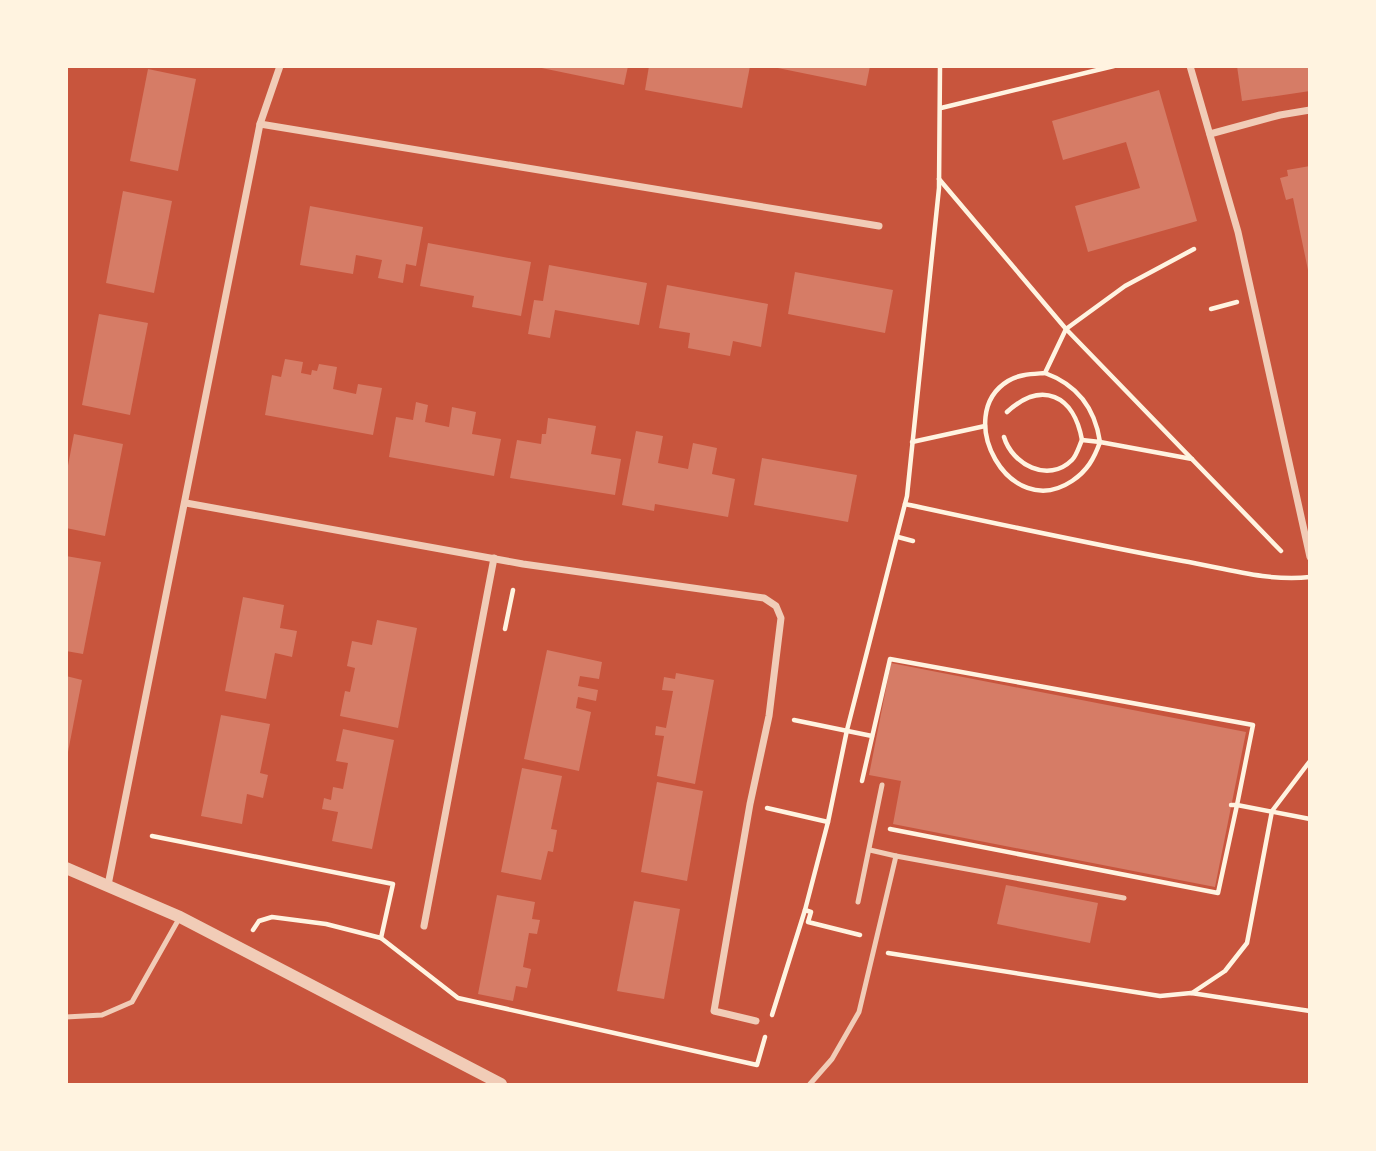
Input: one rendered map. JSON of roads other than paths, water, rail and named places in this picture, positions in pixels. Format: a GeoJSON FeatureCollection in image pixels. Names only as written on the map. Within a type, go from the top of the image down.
{"type":"FeatureCollection","features":[{"type":"Feature","properties":{"kind":"street"},"geometry":{"type":"LineString","coordinates":[[108,885],[260,124],[280,66]]}},
{"type":"Feature","properties":{"kind":"street"},"geometry":{"type":"LineString","coordinates":[[1190,66],[1238,232],[1310,557]]}},
{"type":"Feature","properties":{"kind":"street"},"geometry":{"type":"LineString","coordinates":[[1210,134],[1310,110]]}},
{"type":"Feature","properties":{"kind":"street"},"geometry":{"type":"LineString","coordinates":[[260,124],[879,226]]}},
{"type":"Feature","properties":{"kind":"street"},"geometry":{"type":"LineString","coordinates":[[186,503],[494,558],[764,598],[776,606],[781,618],[771,704],[750,804],[714,1011],[756,1021]]}},
{"type":"Feature","properties":{"kind":"street"},"geometry":{"type":"LineString","coordinates":[[424,926],[494,558]]}},
{"type":"Feature","properties":{"kind":"street"},"geometry":{"type":"LineString","coordinates":[[66,869],[180,917],[501,1084]]}},
{"type":"Feature","properties":{"kind":"lane"},"geometry":{"type":"LineString","coordinates":[[858,902],[882,785]]}},
{"type":"Feature","properties":{"kind":"lane"},"geometry":{"type":"LineString","coordinates":[[870,850],[1124,898]]}},
{"type":"Feature","properties":{"kind":"lane"},"geometry":{"type":"LineString","coordinates":[[810,1084],[832,1059],[859,1012],[896,856]]}},
{"type":"Feature","properties":{"kind":"lane"},"geometry":{"type":"LineString","coordinates":[[66,1017],[102,1014],[132,1002],[180,917]]}}]}
